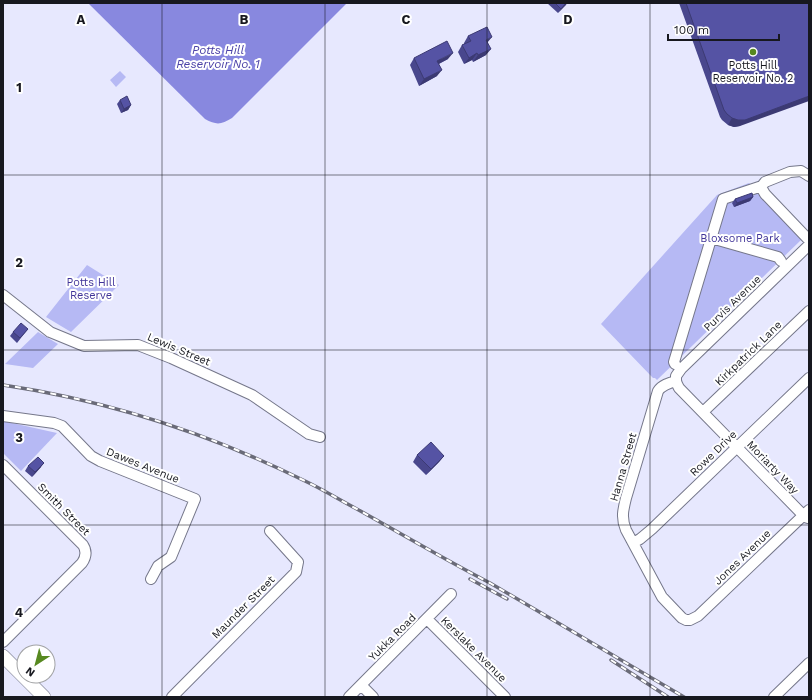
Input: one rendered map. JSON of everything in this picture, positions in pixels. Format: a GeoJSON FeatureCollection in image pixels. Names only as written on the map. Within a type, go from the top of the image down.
{"type":"FeatureCollection","features":[{"type":"Feature","properties":{"kind":"main road"},"geometry":{"type":"LineString","coordinates":[[4,659],[44,697]]}},
{"type":"Feature","properties":{"kind":"street"},"geometry":{"type":"LineString","coordinates":[[675,364],[674,362],[711,238],[713,222],[723,199],[762,186],[765,182],[790,172],[801,171],[809,176]]}},
{"type":"Feature","properties":{"kind":"street"},"geometry":{"type":"LineString","coordinates":[[762,186],[762,190],[765,194],[809,240]]}},
{"type":"Feature","properties":{"kind":"street"},"geometry":{"type":"LineString","coordinates":[[711,238],[778,258],[781,261]]}},
{"type":"Feature","properties":{"kind":"street","name":"Purvis Avenue"},"geometry":{"type":"LineString","coordinates":[[676,381],[676,376],[681,369],[809,245]]}},
{"type":"Feature","properties":{"kind":"street","name":"Lewis Street"},"geometry":{"type":"LineString","coordinates":[[3,295],[50,332],[84,346],[138,345],[151,350],[252,395],[309,434],[320,437]]}},
{"type":"Feature","properties":{"kind":"street","name":"Kirkpatrick Lane"},"geometry":{"type":"LineString","coordinates":[[703,412],[809,311]]}},
{"type":"Feature","properties":{"kind":"street","name":"Rowe Drive"},"geometry":{"type":"LineString","coordinates":[[633,543],[652,529],[809,378]]}},
{"type":"Feature","properties":{"kind":"street","name":"Moriarty Way"},"geometry":{"type":"LineString","coordinates":[[676,381],[679,388],[806,515],[806,524],[809,528]]}},
{"type":"Feature","properties":{"kind":"street","name":"Hanna Street"},"geometry":{"type":"LineString","coordinates":[[676,381],[663,386],[658,391],[622,514],[623,522],[633,543],[662,597],[682,618],[690,620]]}},
{"type":"Feature","properties":{"kind":"street","name":"Dawes Avenue"},"geometry":{"type":"LineString","coordinates":[[3,416],[54,423],[62,426],[91,456],[100,461],[195,499],[171,557],[158,566],[151,579]]}},
{"type":"Feature","properties":{"kind":"street","name":"Smith Street"},"geometry":{"type":"LineString","coordinates":[[3,465],[83,545],[86,552],[82,563],[3,642]]}},
{"type":"Feature","properties":{"kind":"street","name":"Jones Avenue"},"geometry":{"type":"LineString","coordinates":[[690,620],[698,616],[806,515]]}},
{"type":"Feature","properties":{"kind":"street","name":"Maunder Street"},"geometry":{"type":"LineString","coordinates":[[172,697],[296,572],[298,562],[270,531]]}},
{"type":"Feature","properties":{"kind":"street","name":"Yukka Road"},"geometry":{"type":"LineString","coordinates":[[350,697],[451,594]]}},
{"type":"Feature","properties":{"kind":"street","name":"Kerslake Avenue"},"geometry":{"type":"LineString","coordinates":[[427,619],[505,697]]}},
{"type":"Feature","properties":{"kind":"street"},"geometry":{"type":"LineString","coordinates":[[774,697],[809,663]]}},
{"type":"Feature","properties":{"kind":"street"},"geometry":{"type":"LineString","coordinates":[[361,685],[373,697]]}},
{"type":"Feature","properties":{"kind":"green space"},"geometry":{"type":"Polygon","coordinates":[[[120,71],[126,77],[116,87],[110,80],[120,71]]]}},
{"type":"Feature","properties":{"kind":"green space","name":"Bloxsome Park"},"geometry":{"type":"Polygon","coordinates":[[[749,183],[801,236],[801,240],[657,380],[653,378],[601,324],[717,195],[749,183]]]}},
{"type":"Feature","properties":{"kind":"green space","name":"Potts Hill Reserve"},"geometry":{"type":"Polygon","coordinates":[[[87,265],[119,285],[71,332],[46,317],[87,265]]]}},
{"type":"Feature","properties":{"kind":"green space"},"geometry":{"type":"Polygon","coordinates":[[[38,332],[58,344],[33,368],[5,364],[38,332]]]}},
{"type":"Feature","properties":{"kind":"green space"},"geometry":{"type":"Polygon","coordinates":[[[3,421],[57,433],[21,471],[3,453],[3,421]]]}},
{"type":"Feature","properties":{"kind":"water","name":"Potts Hill Reservoir No. 1"},"geometry":{"type":"Polygon","coordinates":[[[88,3],[347,3],[232,118],[225,122],[218,123],[205,119],[88,3]]]}},
{"type":"Feature","properties":{"kind":"building"},"geometry":{"type":"Polygon","coordinates":[[[555,3],[566,3],[561,9],[555,3]]]}},
{"type":"Feature","properties":{"kind":"building","name":"Potts Hill Reservoir No. 2"},"geometry":{"type":"Polygon","coordinates":[[[686,3],[809,3],[809,96],[745,120],[732,118],[724,110],[686,3]]]}},
{"type":"Feature","properties":{"kind":"building"},"geometry":{"type":"Polygon","coordinates":[[[487,27],[492,37],[486,40],[491,49],[478,55],[477,53],[469,58],[462,45],[471,41],[468,36],[487,27]]]}},
{"type":"Feature","properties":{"kind":"building"},"geometry":{"type":"Polygon","coordinates":[[[447,41],[453,53],[437,61],[442,70],[424,79],[414,58],[447,41]]]}},
{"type":"Feature","properties":{"kind":"building"},"geometry":{"type":"Polygon","coordinates":[[[127,96],[131,105],[124,109],[120,100],[127,96]]]}},
{"type":"Feature","properties":{"kind":"building"},"geometry":{"type":"Polygon","coordinates":[[[752,193],[753,197],[737,203],[735,199],[752,193]]]}},
{"type":"Feature","properties":{"kind":"building"},"geometry":{"type":"Polygon","coordinates":[[[21,323],[28,329],[20,338],[13,332],[21,323]]]}},
{"type":"Feature","properties":{"kind":"building"},"geometry":{"type":"Polygon","coordinates":[[[431,442],[444,456],[431,469],[417,455],[431,442]]]}},
{"type":"Feature","properties":{"kind":"building"},"geometry":{"type":"Polygon","coordinates":[[[38,457],[44,463],[35,472],[28,466],[38,457]]]}},
{"type":"Feature","properties":{"kind":"railway"},"geometry":{"type":"LineString","coordinates":[[3,385],[82,400],[158,421],[232,448],[269,464],[318,487],[490,583],[684,697]]}},
{"type":"Feature","properties":{"kind":"railway"},"geometry":{"type":"LineString","coordinates":[[470,579],[507,599]]}},
{"type":"Feature","properties":{"kind":"railway"},"geometry":{"type":"LineString","coordinates":[[611,660],[668,697]]}},
{"type":"Feature","properties":{"kind":"place","name":"Potts Hill Reservoir No. 2"},"geometry":{"type":"Point","coordinates":[753,52]}}]}
